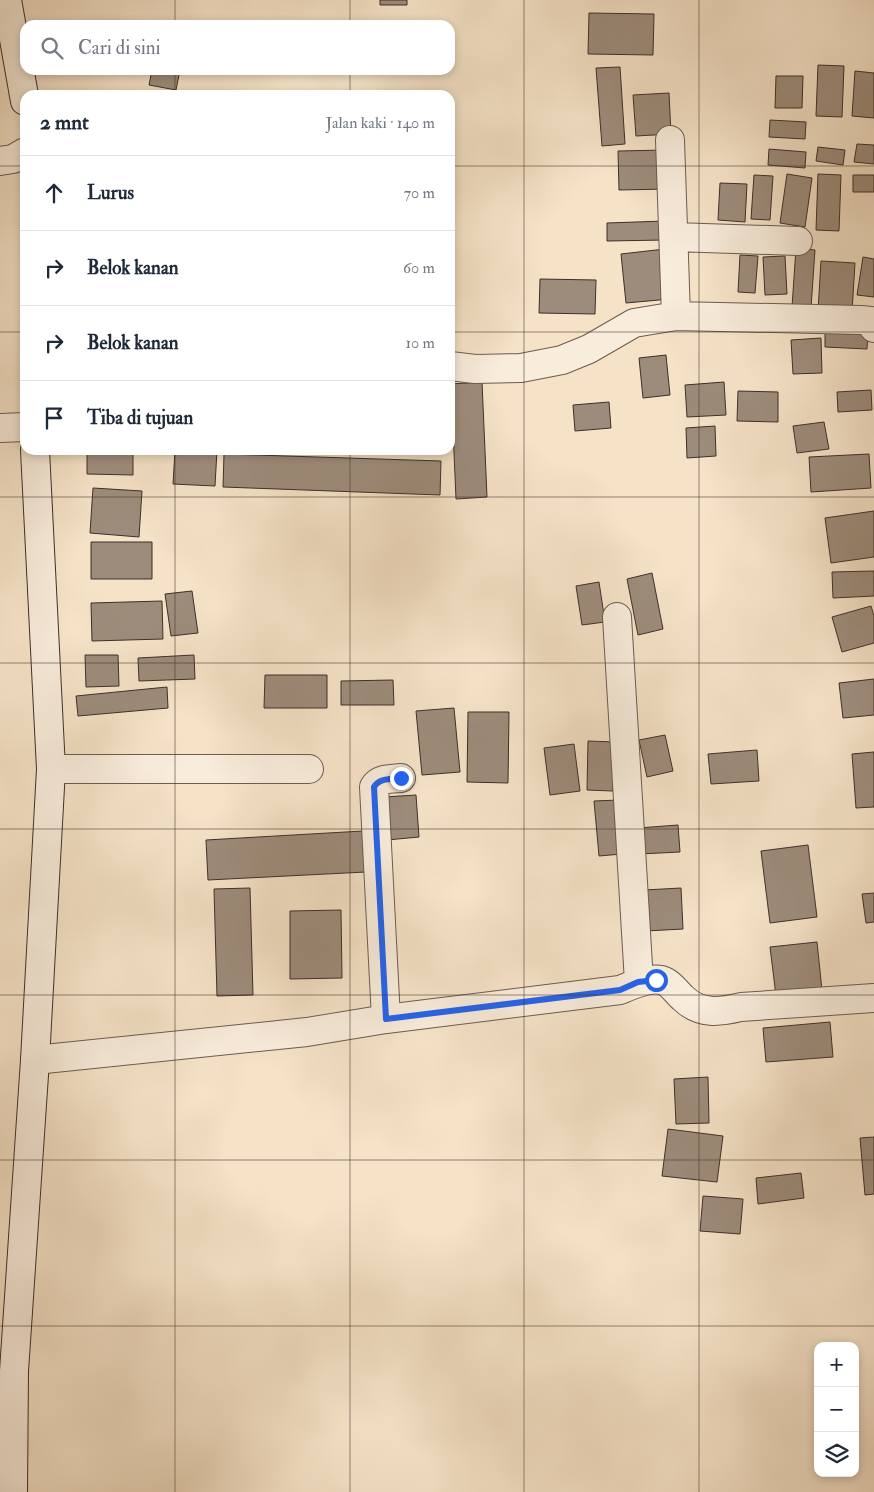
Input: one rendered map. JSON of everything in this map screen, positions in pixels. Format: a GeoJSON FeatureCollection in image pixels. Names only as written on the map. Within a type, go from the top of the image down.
{"type":"FeatureCollection","features":[{"type":"Feature","properties":{"kind":"street"},"geometry":{"type":"LineString","coordinates":[[7,0],[20,73]]}},
{"type":"Feature","properties":{"kind":"street"},"geometry":{"type":"LineString","coordinates":[[20,75],[23,90]]}},
{"type":"Feature","properties":{"kind":"street"},"geometry":{"type":"LineString","coordinates":[[670,140],[676,316]]}},
{"type":"Feature","properties":{"kind":"street"},"geometry":{"type":"LineString","coordinates":[[674,237],[798,241]]}},
{"type":"Feature","properties":{"kind":"street"},"geometry":{"type":"LineString","coordinates":[[455,367],[475,369],[521,368],[562,360],[589,348],[634,323],[676,316],[861,320],[871,321],[874,328]]}},
{"type":"Feature","properties":{"kind":"street"},"geometry":{"type":"LineString","coordinates":[[0,428],[20,427]]}},
{"type":"Feature","properties":{"kind":"street"},"geometry":{"type":"LineString","coordinates":[[13,1492],[14,1371],[35,1060],[51,770],[35,455]]}},
{"type":"Feature","properties":{"kind":"street"},"geometry":{"type":"LineString","coordinates":[[617,618],[638,982]]}},
{"type":"Feature","properties":{"kind":"street"},"geometry":{"type":"LineString","coordinates":[[51,770],[309,769]]}},
{"type":"Feature","properties":{"kind":"street"},"geometry":{"type":"LineString","coordinates":[[386,1019],[374,787],[376,783],[382,780],[401,778]]}},
{"type":"Feature","properties":{"kind":"street"},"geometry":{"type":"LineString","coordinates":[[35,1060],[306,1032],[386,1019],[620,990],[638,982],[666,982],[684,1000],[700,1010],[721,1011],[741,1007],[874,998]]}},
{"type":"Feature","properties":{"kind":"building"},"geometry":{"type":"Polygon","coordinates":[[[380,0],[407,0],[407,5],[380,5],[380,0]]]}},
{"type":"Feature","properties":{"kind":"building"},"geometry":{"type":"Polygon","coordinates":[[[589,13],[654,14],[653,55],[588,54],[589,13]]]}},
{"type":"Feature","properties":{"kind":"building"},"geometry":{"type":"Polygon","coordinates":[[[818,65],[844,66],[842,117],[816,116],[818,65]]]}},
{"type":"Feature","properties":{"kind":"building"},"geometry":{"type":"Polygon","coordinates":[[[620,67],[625,144],[602,146],[596,68],[620,67]]]}},
{"type":"Feature","properties":{"kind":"building"},"geometry":{"type":"Polygon","coordinates":[[[855,71],[874,73],[874,118],[852,116],[855,71]]]}},
{"type":"Feature","properties":{"kind":"building"},"geometry":{"type":"Polygon","coordinates":[[[151,75],[179,75],[176,90],[149,85],[151,75]]]}},
{"type":"Feature","properties":{"kind":"building"},"geometry":{"type":"Polygon","coordinates":[[[776,76],[803,76],[802,108],[775,108],[776,76]]]}},
{"type":"Feature","properties":{"kind":"building"},"geometry":{"type":"Polygon","coordinates":[[[669,93],[671,134],[636,136],[633,95],[669,93]]]}},
{"type":"Feature","properties":{"kind":"building"},"geometry":{"type":"Polygon","coordinates":[[[770,120],[806,122],[805,139],[769,137],[770,120]]]}},
{"type":"Feature","properties":{"kind":"building"},"geometry":{"type":"Polygon","coordinates":[[[857,144],[874,145],[874,164],[854,162],[857,144]]]}},
{"type":"Feature","properties":{"kind":"building"},"geometry":{"type":"Polygon","coordinates":[[[818,147],[845,150],[843,165],[816,161],[818,147]]]}},
{"type":"Feature","properties":{"kind":"building"},"geometry":{"type":"Polygon","coordinates":[[[769,149],[806,152],[805,168],[768,165],[769,149]]]}},
{"type":"Feature","properties":{"kind":"building"},"geometry":{"type":"Polygon","coordinates":[[[665,150],[666,189],[619,190],[618,151],[665,150]]]}},
{"type":"Feature","properties":{"kind":"building"},"geometry":{"type":"Polygon","coordinates":[[[787,174],[812,178],[805,227],[780,223],[787,174]]]}},
{"type":"Feature","properties":{"kind":"building"},"geometry":{"type":"Polygon","coordinates":[[[818,174],[841,175],[839,231],[816,230],[818,174]]]}},
{"type":"Feature","properties":{"kind":"building"},"geometry":{"type":"Polygon","coordinates":[[[754,175],[773,176],[770,220],[751,219],[754,175]]]}},
{"type":"Feature","properties":{"kind":"building"},"geometry":{"type":"Polygon","coordinates":[[[853,175],[874,175],[874,192],[853,192],[853,175]]]}},
{"type":"Feature","properties":{"kind":"building"},"geometry":{"type":"Polygon","coordinates":[[[720,183],[747,184],[745,222],[718,220],[720,183]]]}},
{"type":"Feature","properties":{"kind":"building"},"geometry":{"type":"Polygon","coordinates":[[[665,221],[665,240],[607,241],[607,223],[665,221]]]}},
{"type":"Feature","properties":{"kind":"building"},"geometry":{"type":"Polygon","coordinates":[[[796,248],[815,250],[811,308],[792,307],[796,248]]]}},
{"type":"Feature","properties":{"kind":"building"},"geometry":{"type":"Polygon","coordinates":[[[665,249],[670,299],[626,303],[621,254],[665,249]]]}},
{"type":"Feature","properties":{"kind":"building"},"geometry":{"type":"Polygon","coordinates":[[[740,255],[758,256],[755,293],[738,292],[740,255]]]}},
{"type":"Feature","properties":{"kind":"building"},"geometry":{"type":"Polygon","coordinates":[[[785,256],[787,294],[765,295],[763,257],[785,256]]]}},
{"type":"Feature","properties":{"kind":"building"},"geometry":{"type":"Polygon","coordinates":[[[863,257],[874,259],[874,297],[857,295],[863,257]]]}},
{"type":"Feature","properties":{"kind":"building"},"geometry":{"type":"Polygon","coordinates":[[[821,261],[855,263],[852,312],[818,311],[821,261]]]}},
{"type":"Feature","properties":{"kind":"building"},"geometry":{"type":"Polygon","coordinates":[[[540,279],[596,280],[595,314],[539,313],[540,279]]]}},
{"type":"Feature","properties":{"kind":"building"},"geometry":{"type":"Polygon","coordinates":[[[825,330],[868,333],[867,349],[825,347],[825,330]]]}},
{"type":"Feature","properties":{"kind":"building"},"geometry":{"type":"Polygon","coordinates":[[[821,338],[822,373],[793,374],[791,340],[821,338]]]}},
{"type":"Feature","properties":{"kind":"building"},"geometry":{"type":"Polygon","coordinates":[[[666,355],[670,395],[643,398],[639,358],[666,355]]]}},
{"type":"Feature","properties":{"kind":"building"},"geometry":{"type":"Polygon","coordinates":[[[482,382],[487,497],[456,499],[454,455],[455,384],[482,382]]]}},
{"type":"Feature","properties":{"kind":"building"},"geometry":{"type":"Polygon","coordinates":[[[724,382],[726,415],[687,417],[685,385],[724,382]]]}},
{"type":"Feature","properties":{"kind":"building"},"geometry":{"type":"Polygon","coordinates":[[[871,390],[872,410],[838,412],[837,392],[871,390]]]}},
{"type":"Feature","properties":{"kind":"building"},"geometry":{"type":"Polygon","coordinates":[[[738,391],[778,392],[778,422],[737,421],[738,391]]]}},
{"type":"Feature","properties":{"kind":"building"},"geometry":{"type":"Polygon","coordinates":[[[609,402],[611,428],[575,431],[573,405],[609,402]]]}},
{"type":"Feature","properties":{"kind":"building"},"geometry":{"type":"Polygon","coordinates":[[[824,422],[829,449],[797,453],[793,426],[824,422]]]}},
{"type":"Feature","properties":{"kind":"building"},"geometry":{"type":"Polygon","coordinates":[[[715,426],[716,456],[687,458],[686,428],[715,426]]]}},
{"type":"Feature","properties":{"kind":"building"},"geometry":{"type":"Polygon","coordinates":[[[869,454],[871,488],[811,492],[809,457],[869,454]]]}},
{"type":"Feature","properties":{"kind":"building"},"geometry":{"type":"Polygon","coordinates":[[[87,455],[133,455],[133,475],[87,474],[87,455]]]}},
{"type":"Feature","properties":{"kind":"building"},"geometry":{"type":"Polygon","coordinates":[[[175,455],[217,455],[215,486],[173,484],[175,455]]]}},
{"type":"Feature","properties":{"kind":"building"},"geometry":{"type":"Polygon","coordinates":[[[224,455],[441,461],[440,495],[223,487],[224,455]]]}},
{"type":"Feature","properties":{"kind":"building"},"geometry":{"type":"Polygon","coordinates":[[[93,488],[142,491],[139,537],[90,533],[93,488]]]}},
{"type":"Feature","properties":{"kind":"building"},"geometry":{"type":"Polygon","coordinates":[[[874,511],[874,557],[831,563],[825,518],[874,511]]]}},
{"type":"Feature","properties":{"kind":"building"},"geometry":{"type":"Polygon","coordinates":[[[91,542],[152,542],[152,579],[91,579],[91,542]]]}},
{"type":"Feature","properties":{"kind":"building"},"geometry":{"type":"Polygon","coordinates":[[[874,571],[874,596],[833,598],[832,572],[874,571]]]}},
{"type":"Feature","properties":{"kind":"building"},"geometry":{"type":"Polygon","coordinates":[[[652,573],[663,629],[638,635],[627,579],[652,573]]]}},
{"type":"Feature","properties":{"kind":"building"},"geometry":{"type":"Polygon","coordinates":[[[599,582],[605,622],[582,625],[576,586],[599,582]]]}},
{"type":"Feature","properties":{"kind":"building"},"geometry":{"type":"Polygon","coordinates":[[[192,591],[198,633],[171,636],[165,594],[192,591]]]}},
{"type":"Feature","properties":{"kind":"building"},"geometry":{"type":"Polygon","coordinates":[[[162,601],[163,639],[92,641],[91,603],[162,601]]]}},
{"type":"Feature","properties":{"kind":"building"},"geometry":{"type":"Polygon","coordinates":[[[871,606],[874,616],[874,643],[842,652],[832,617],[871,606]]]}},
{"type":"Feature","properties":{"kind":"building"},"geometry":{"type":"Polygon","coordinates":[[[85,655],[118,655],[119,686],[86,687],[85,655]]]}},
{"type":"Feature","properties":{"kind":"building"},"geometry":{"type":"Polygon","coordinates":[[[194,655],[195,679],[139,681],[138,658],[194,655]]]}},
{"type":"Feature","properties":{"kind":"building"},"geometry":{"type":"Polygon","coordinates":[[[265,675],[327,675],[327,708],[264,708],[265,675]]]}},
{"type":"Feature","properties":{"kind":"building"},"geometry":{"type":"Polygon","coordinates":[[[874,679],[874,715],[843,718],[839,683],[874,679]]]}},
{"type":"Feature","properties":{"kind":"building"},"geometry":{"type":"Polygon","coordinates":[[[393,680],[394,705],[341,705],[341,681],[393,680]]]}},
{"type":"Feature","properties":{"kind":"building"},"geometry":{"type":"Polygon","coordinates":[[[167,687],[168,708],[78,716],[76,696],[167,687]]]}},
{"type":"Feature","properties":{"kind":"building"},"geometry":{"type":"Polygon","coordinates":[[[454,708],[460,772],[422,775],[416,711],[454,708]]]}},
{"type":"Feature","properties":{"kind":"building"},"geometry":{"type":"Polygon","coordinates":[[[468,712],[509,712],[508,783],[467,782],[468,712]]]}},
{"type":"Feature","properties":{"kind":"building"},"geometry":{"type":"Polygon","coordinates":[[[665,735],[673,771],[647,777],[639,740],[665,735]]]}},
{"type":"Feature","properties":{"kind":"building"},"geometry":{"type":"Polygon","coordinates":[[[588,741],[615,742],[613,791],[587,790],[588,741]]]}},
{"type":"Feature","properties":{"kind":"building"},"geometry":{"type":"Polygon","coordinates":[[[574,744],[580,791],[550,795],[544,748],[574,744]]]}},
{"type":"Feature","properties":{"kind":"building"},"geometry":{"type":"Polygon","coordinates":[[[757,750],[759,781],[711,784],[708,754],[757,750]]]}},
{"type":"Feature","properties":{"kind":"building"},"geometry":{"type":"Polygon","coordinates":[[[874,752],[874,807],[856,808],[852,754],[874,752]]]}},
{"type":"Feature","properties":{"kind":"building"},"geometry":{"type":"Polygon","coordinates":[[[416,795],[419,837],[387,840],[384,797],[416,795]]]}},
{"type":"Feature","properties":{"kind":"building"},"geometry":{"type":"Polygon","coordinates":[[[618,800],[622,854],[599,856],[594,801],[618,800]]]}},
{"type":"Feature","properties":{"kind":"building"},"geometry":{"type":"Polygon","coordinates":[[[678,825],[680,852],[639,854],[638,828],[678,825]]]}},
{"type":"Feature","properties":{"kind":"building"},"geometry":{"type":"Polygon","coordinates":[[[363,831],[366,872],[208,880],[206,840],[363,831]]]}},
{"type":"Feature","properties":{"kind":"building"},"geometry":{"type":"Polygon","coordinates":[[[808,845],[817,917],[770,923],[761,851],[808,845]]]}},
{"type":"Feature","properties":{"kind":"building"},"geometry":{"type":"Polygon","coordinates":[[[250,888],[253,995],[217,996],[214,889],[250,888]]]}},
{"type":"Feature","properties":{"kind":"building"},"geometry":{"type":"Polygon","coordinates":[[[681,888],[683,929],[646,931],[644,890],[681,888]]]}},
{"type":"Feature","properties":{"kind":"building"},"geometry":{"type":"Polygon","coordinates":[[[874,893],[874,922],[866,923],[862,894],[874,893]]]}},
{"type":"Feature","properties":{"kind":"building"},"geometry":{"type":"Polygon","coordinates":[[[341,910],[342,978],[290,979],[290,911],[341,910]]]}},
{"type":"Feature","properties":{"kind":"building"},"geometry":{"type":"Polygon","coordinates":[[[817,942],[822,990],[776,996],[770,947],[817,942]]]}},
{"type":"Feature","properties":{"kind":"building"},"geometry":{"type":"Polygon","coordinates":[[[830,1022],[833,1057],[766,1062],[763,1028],[830,1022]]]}},
{"type":"Feature","properties":{"kind":"building"},"geometry":{"type":"Polygon","coordinates":[[[708,1077],[709,1123],[676,1124],[674,1079],[708,1077]]]}},
{"type":"Feature","properties":{"kind":"building"},"geometry":{"type":"Polygon","coordinates":[[[668,1129],[723,1136],[717,1182],[662,1176],[668,1129]]]}},
{"type":"Feature","properties":{"kind":"building"},"geometry":{"type":"Polygon","coordinates":[[[874,1137],[874,1194],[865,1195],[860,1138],[874,1137]]]}},
{"type":"Feature","properties":{"kind":"building"},"geometry":{"type":"Polygon","coordinates":[[[801,1173],[804,1198],[758,1204],[756,1178],[801,1173]]]}},
{"type":"Feature","properties":{"kind":"building"},"geometry":{"type":"Polygon","coordinates":[[[703,1196],[743,1199],[740,1234],[700,1231],[703,1196]]]}},
{"type":"Feature","properties":{"kind":"route"},"geometry":{"type":"LineString","coordinates":[[401,778],[382,780],[376,783],[373,798],[386,1019],[620,990],[638,982],[656,980]]}}]}
